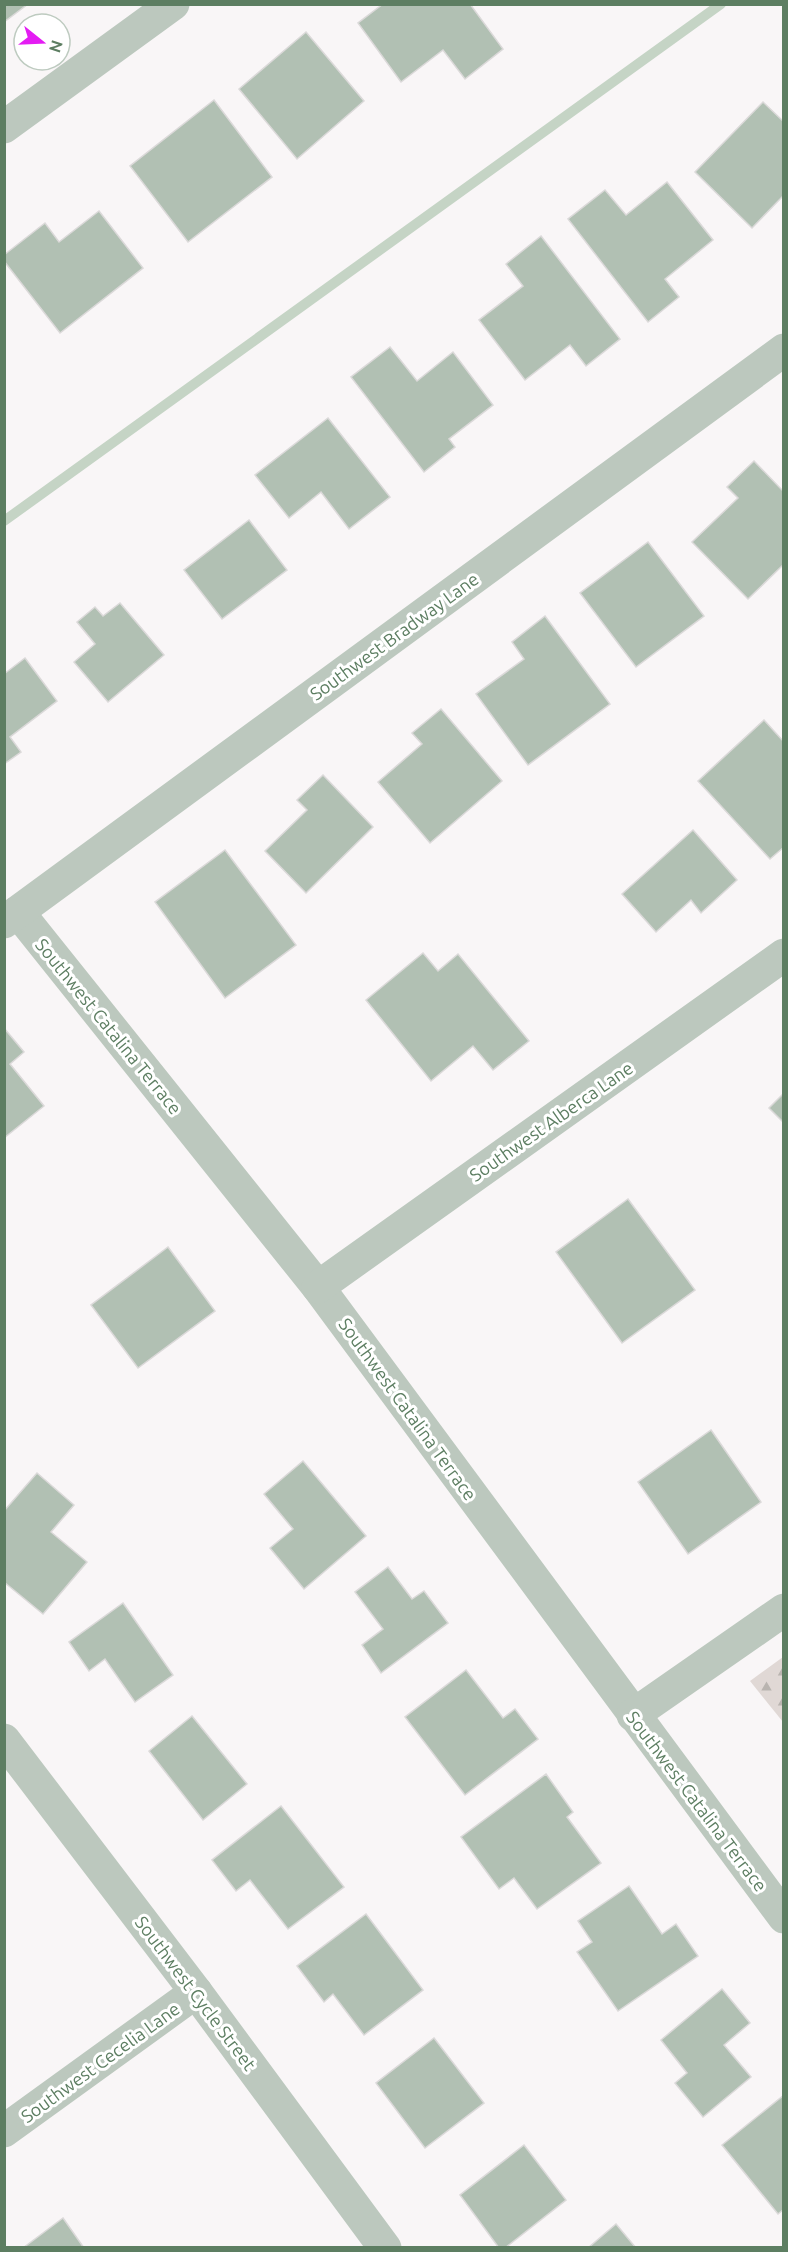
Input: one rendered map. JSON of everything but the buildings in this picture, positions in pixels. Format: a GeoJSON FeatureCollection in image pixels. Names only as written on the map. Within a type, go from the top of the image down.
{"type":"FeatureCollection","features":[{"type":"Feature","properties":{"kind":"street"},"geometry":{"type":"LineString","coordinates":[[4,127],[173,4]]}},
{"type":"Feature","properties":{"kind":"street","name":"Southwest Bradway Lane"},"geometry":{"type":"LineString","coordinates":[[11,917],[783,350]]}},
{"type":"Feature","properties":{"kind":"street","name":"Southwest Catalina Terrace"},"geometry":{"type":"LineString","coordinates":[[11,917],[318,1287],[783,1917]]}},
{"type":"Feature","properties":{"kind":"street","name":"Southwest Alberca Lane"},"geometry":{"type":"LineString","coordinates":[[318,1287],[783,955]]}},
{"type":"Feature","properties":{"kind":"street"},"geometry":{"type":"LineString","coordinates":[[633,1715],[783,1610]]}},
{"type":"Feature","properties":{"kind":"street","name":"Southwest Cycle Street"},"geometry":{"type":"LineString","coordinates":[[4,1740],[196,1992],[385,2247]]}},
{"type":"Feature","properties":{"kind":"street","name":"Southwest Cecelia Lane"},"geometry":{"type":"LineString","coordinates":[[4,2132],[196,1992]]}},
{"type":"Feature","properties":{"kind":"green space"},"geometry":{"type":"Polygon","coordinates":[[[783,1657],[783,1722],[750,1681],[783,1657]]]}},
{"type":"Feature","properties":{"kind":"waterway"},"geometry":{"type":"LineString","coordinates":[[4,521],[721,4]]}}]}
